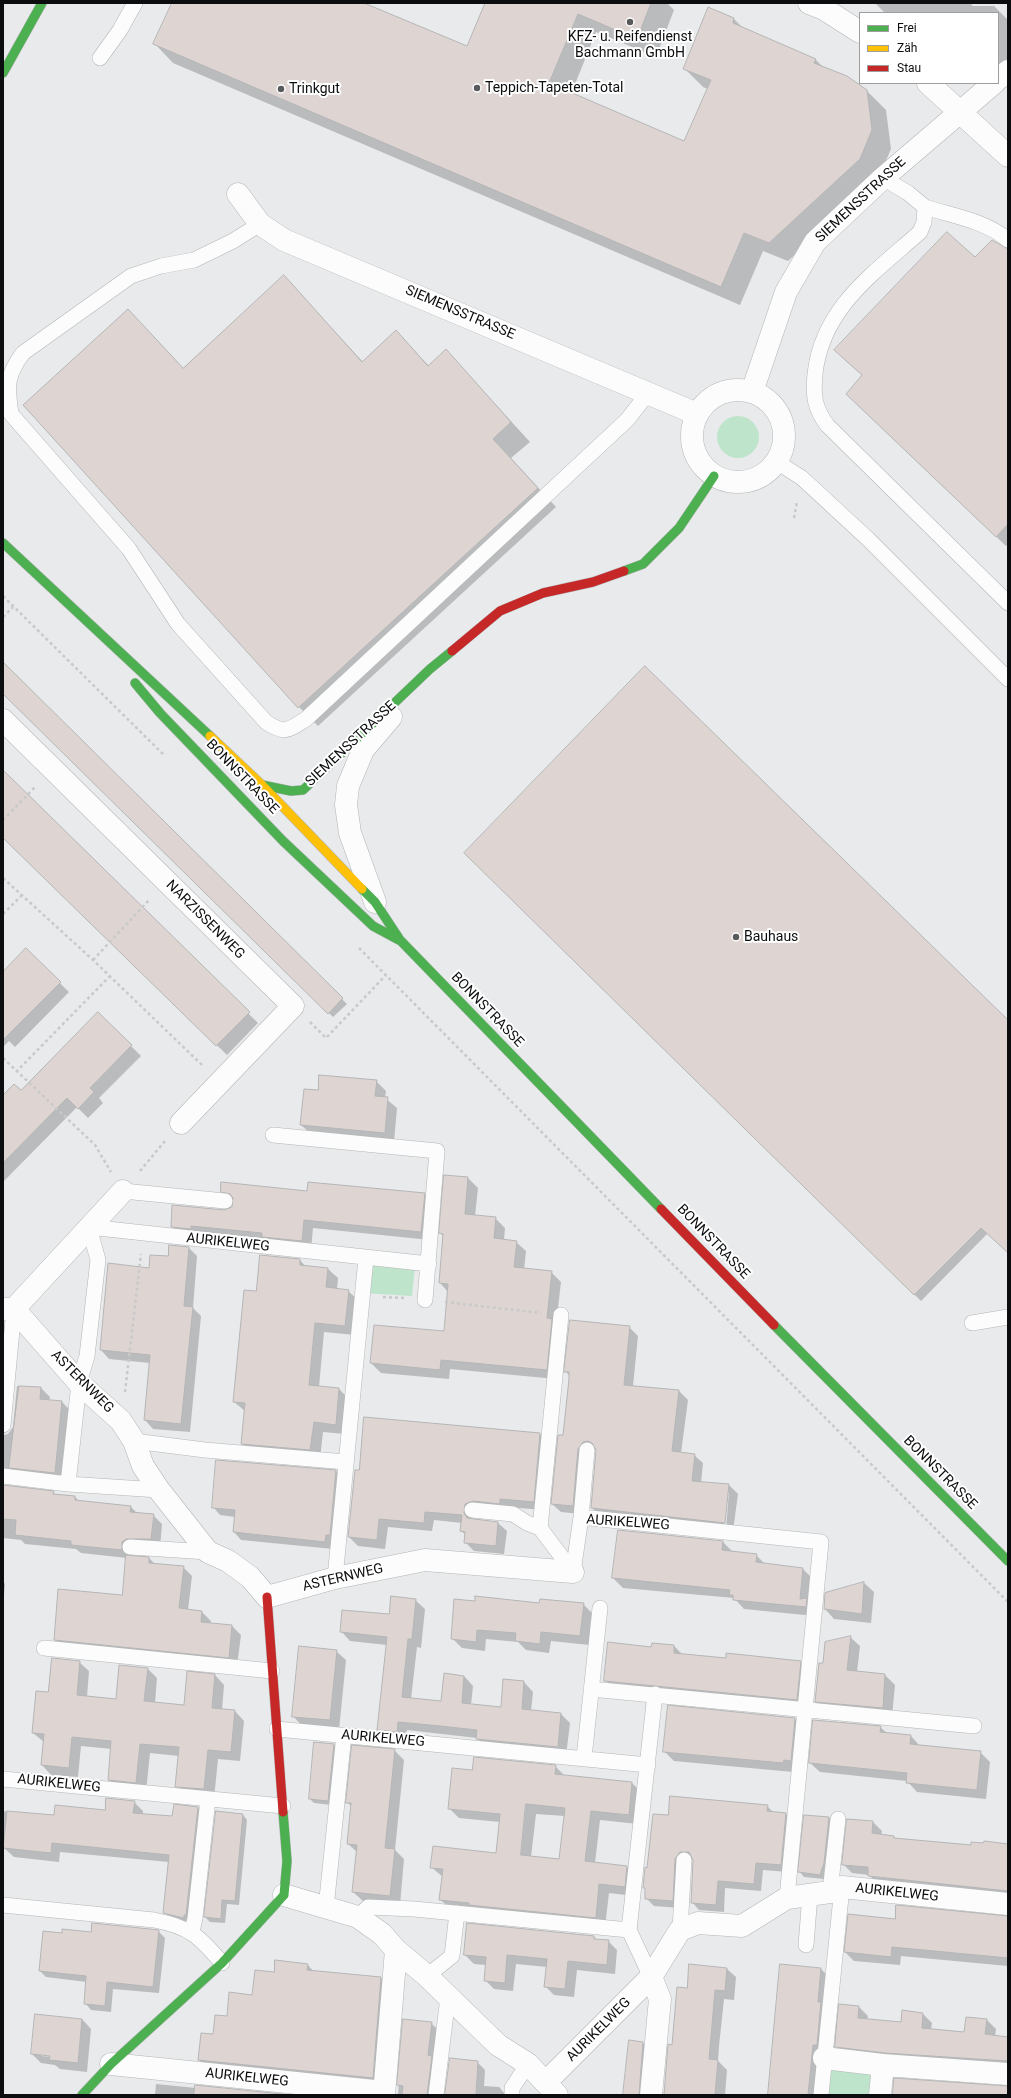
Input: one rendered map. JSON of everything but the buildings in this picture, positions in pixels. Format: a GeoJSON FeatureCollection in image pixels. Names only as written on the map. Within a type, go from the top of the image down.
{"type":"FeatureCollection","features":[{"type":"Feature","properties":{"kind":"main road"},"geometry":{"type":"LineString","coordinates":[[3,73],[42,3]]}},
{"type":"Feature","properties":{"kind":"main road","name":"SIEMENSSTRASSE"},"geometry":{"type":"LineString","coordinates":[[262,785],[291,791],[303,790],[430,669],[500,611],[543,593],[593,582],[643,564],[679,528],[714,476]]}},
{"type":"Feature","properties":{"kind":"main road","name":"BONNSTRASSE"},"geometry":{"type":"LineString","coordinates":[[3,543],[262,785],[375,902],[400,940],[799,1352],[1008,1561]]}},
{"type":"Feature","properties":{"kind":"main road","name":"BONNSTRASSE"},"geometry":{"type":"LineString","coordinates":[[80,616],[160,713],[283,840],[373,926],[400,940]]}},
{"type":"Feature","properties":{"kind":"main road"},"geometry":{"type":"LineString","coordinates":[[82,2095],[111,2064],[222,1963],[284,1895],[287,1861],[267,1597]]}},
{"type":"Feature","properties":{"kind":"street"},"geometry":{"type":"LineString","coordinates":[[821,5],[859,31]]}},
{"type":"Feature","properties":{"kind":"street"},"geometry":{"type":"LineString","coordinates":[[999,78],[1008,71]]}},
{"type":"Feature","properties":{"kind":"street"},"geometry":{"type":"LineString","coordinates":[[929,84],[1008,156]]}},
{"type":"Feature","properties":{"kind":"street","name":"SIEMENSSTRASSE"},"geometry":{"type":"LineString","coordinates":[[752,392],[786,292],[816,242],[883,178],[993,84]]}},
{"type":"Feature","properties":{"kind":"street","name":"SIEMENSSTRASSE"},"geometry":{"type":"LineString","coordinates":[[238,194],[260,224],[284,240],[649,392],[697,414]]}},
{"type":"Feature","properties":{"kind":"street"},"geometry":{"type":"LineString","coordinates":[[734,390],[752,392],[769,401],[775,407],[782,421],[784,441],[777,462],[765,474],[753,480],[737,483],[714,476],[697,458],[694,450],[692,434],[697,414],[714,396],[734,390]]}},
{"type":"Feature","properties":{"kind":"street","name":"SIEMENSSTRASSE"},"geometry":{"type":"LineString","coordinates":[[375,902],[350,833],[346,805],[348,786],[363,750],[430,669]]}},
{"type":"Feature","properties":{"kind":"street","name":"NARZISSENWEG"},"geometry":{"type":"LineString","coordinates":[[3,720],[292,1006]]}},
{"type":"Feature","properties":{"kind":"street"},"geometry":{"type":"LineString","coordinates":[[181,1124],[292,1006]]}},
{"type":"Feature","properties":{"kind":"street"},"geometry":{"type":"LineString","coordinates":[[9,1309],[90,1227],[123,1191]]}},
{"type":"Feature","properties":{"kind":"street","name":"ASTERNWEG"},"geometry":{"type":"LineString","coordinates":[[9,1309],[80,1383],[121,1421],[134,1440],[143,1466],[159,1490],[208,1552],[228,1561],[250,1577],[267,1597],[335,1578],[426,1560],[573,1572]]}},
{"type":"Feature","properties":{"kind":"street","name":"AURIKELWEG"},"geometry":{"type":"LineString","coordinates":[[284,1895],[358,1917],[382,1934],[396,1950],[428,1976],[498,2045],[528,2064],[552,2089],[651,1977],[680,1930],[698,1924],[742,1926],[787,1898],[828,1892],[1008,1904]]}},
{"type":"Feature","properties":{"kind":"street","name":"AURIKELWEG"},"geometry":{"type":"LineString","coordinates":[[111,2064],[384,2094],[396,1950]]}},
{"type":"Feature","properties":{"kind":"street"},"geometry":{"type":"LineString","coordinates":[[651,1977],[660,1999],[651,2095]]}},
{"type":"Feature","properties":{"kind":"street"},"geometry":{"type":"LineString","coordinates":[[824,2058],[1008,2074]]}},
{"type":"Feature","properties":{"kind":"street"},"geometry":{"type":"LineString","coordinates":[[880,2095],[883,2064]]}},
{"type":"Feature","properties":{"kind":"lane"},"geometry":{"type":"LineString","coordinates":[[100,58],[120,30],[134,3]]}},
{"type":"Feature","properties":{"kind":"lane"},"geometry":{"type":"LineString","coordinates":[[883,178],[908,193],[925,207],[980,224],[1000,233],[1008,240]]}},
{"type":"Feature","properties":{"kind":"lane"},"geometry":{"type":"LineString","coordinates":[[925,207],[924,222],[920,232],[858,288],[834,316],[822,340],[816,364],[813,390],[817,411],[827,426],[1008,603]]}},
{"type":"Feature","properties":{"kind":"lane"},"geometry":{"type":"LineString","coordinates":[[260,224],[233,241],[194,260],[161,266],[131,276],[23,352],[12,369],[8,393],[11,414],[129,549],[178,624],[266,722],[278,730],[289,730],[306,719],[627,420],[649,392]]}},
{"type":"Feature","properties":{"kind":"lane"},"geometry":{"type":"LineString","coordinates":[[777,462],[802,478],[868,540],[1008,679]]}},
{"type":"Feature","properties":{"kind":"lane"},"geometry":{"type":"LineString","coordinates":[[273,1134],[437,1151],[425,1300]]}},
{"type":"Feature","properties":{"kind":"lane"},"geometry":{"type":"LineString","coordinates":[[123,1191],[225,1201]]}},
{"type":"Feature","properties":{"kind":"lane"},"geometry":{"type":"LineString","coordinates":[[68,1484],[80,1383],[87,1356],[98,1260],[90,1227]]}},
{"type":"Feature","properties":{"kind":"lane","name":"AURIKELWEG"},"geometry":{"type":"LineString","coordinates":[[90,1227],[143,1234],[429,1264]]}},
{"type":"Feature","properties":{"kind":"lane"},"geometry":{"type":"LineString","coordinates":[[335,1578],[366,1258]]}},
{"type":"Feature","properties":{"kind":"lane"},"geometry":{"type":"LineString","coordinates":[[3,1425],[9,1309]]}},
{"type":"Feature","properties":{"kind":"lane"},"geometry":{"type":"LineString","coordinates":[[540,1528],[561,1315]]}},
{"type":"Feature","properties":{"kind":"lane"},"geometry":{"type":"LineString","coordinates":[[972,1323],[1008,1317]]}},
{"type":"Feature","properties":{"kind":"lane"},"geometry":{"type":"LineString","coordinates":[[134,1440],[205,1450],[346,1462]]}},
{"type":"Feature","properties":{"kind":"lane"},"geometry":{"type":"LineString","coordinates":[[581,1517],[587,1450]]}},
{"type":"Feature","properties":{"kind":"lane"},"geometry":{"type":"LineString","coordinates":[[3,1476],[68,1484],[159,1490]]}},
{"type":"Feature","properties":{"kind":"lane"},"geometry":{"type":"LineString","coordinates":[[472,1510],[513,1514],[527,1523],[540,1528],[573,1572]]}},
{"type":"Feature","properties":{"kind":"lane","name":"AURIKELWEG"},"geometry":{"type":"LineString","coordinates":[[573,1572],[581,1517],[821,1542],[787,1898]]}},
{"type":"Feature","properties":{"kind":"lane"},"geometry":{"type":"LineString","coordinates":[[130,1547],[208,1552]]}},
{"type":"Feature","properties":{"kind":"lane"},"geometry":{"type":"LineString","coordinates":[[584,1758],[600,1608]]}},
{"type":"Feature","properties":{"kind":"lane"},"geometry":{"type":"LineString","coordinates":[[44,1648],[272,1672]]}},
{"type":"Feature","properties":{"kind":"lane"},"geometry":{"type":"LineString","coordinates":[[591,1689],[974,1726]]}},
{"type":"Feature","properties":{"kind":"lane"},"geometry":{"type":"LineString","coordinates":[[651,1977],[629,1930],[655,1694]]}},
{"type":"Feature","properties":{"kind":"lane","name":"AURIKELWEG"},"geometry":{"type":"LineString","coordinates":[[277,1729],[648,1764]]}},
{"type":"Feature","properties":{"kind":"lane"},"geometry":{"type":"LineString","coordinates":[[326,1908],[344,1735]]}},
{"type":"Feature","properties":{"kind":"lane","name":"AURIKELWEG"},"geometry":{"type":"LineString","coordinates":[[3,1779],[282,1806]]}},
{"type":"Feature","properties":{"kind":"lane"},"geometry":{"type":"LineString","coordinates":[[192,1932],[195,1918],[208,1799]]}},
{"type":"Feature","properties":{"kind":"lane"},"geometry":{"type":"LineString","coordinates":[[821,2095],[824,2058],[828,1892],[838,1819]]}},
{"type":"Feature","properties":{"kind":"lane"},"geometry":{"type":"LineString","coordinates":[[680,1930],[684,1860]]}},
{"type":"Feature","properties":{"kind":"lane"},"geometry":{"type":"LineString","coordinates":[[806,1945],[828,1892]]}},
{"type":"Feature","properties":{"kind":"lane"},"geometry":{"type":"LineString","coordinates":[[3,1906],[154,1920],[177,1924],[192,1932],[222,1963]]}},
{"type":"Feature","properties":{"kind":"lane"},"geometry":{"type":"LineString","coordinates":[[358,1917],[368,1907],[457,1913],[629,1930]]}},
{"type":"Feature","properties":{"kind":"lane"},"geometry":{"type":"LineString","coordinates":[[428,1976],[452,1956],[457,1913]]}},
{"type":"Feature","properties":{"kind":"lane"},"geometry":{"type":"LineString","coordinates":[[436,2095],[448,1997]]}},
{"type":"Feature","properties":{"kind":"lane"},"geometry":{"type":"LineString","coordinates":[[512,2095],[512,2088],[528,2064]]}},
{"type":"Feature","properties":{"kind":"path"},"geometry":{"type":"LineString","coordinates":[[3,596],[166,758]]}},
{"type":"Feature","properties":{"kind":"path"},"geometry":{"type":"LineString","coordinates":[[3,617],[14,607]]}},
{"type":"Feature","properties":{"kind":"path"},"geometry":{"type":"LineString","coordinates":[[3,820],[52,769]]}},
{"type":"Feature","properties":{"kind":"path"},"geometry":{"type":"LineString","coordinates":[[3,878],[93,960],[220,1082]]}},
{"type":"Feature","properties":{"kind":"path"},"geometry":{"type":"LineString","coordinates":[[93,960],[166,881]]}},
{"type":"Feature","properties":{"kind":"path"},"geometry":{"type":"LineString","coordinates":[[3,914],[22,895]]}},
{"type":"Feature","properties":{"kind":"path"},"geometry":{"type":"LineString","coordinates":[[358,947],[1008,1602]]}},
{"type":"Feature","properties":{"kind":"path"},"geometry":{"type":"LineString","coordinates":[[292,1006],[326,1038],[386,974]]}},
{"type":"Feature","properties":{"kind":"path"},"geometry":{"type":"LineString","coordinates":[[16,1072],[110,976]]}},
{"type":"Feature","properties":{"kind":"path"},"geometry":{"type":"LineString","coordinates":[[3,1058],[16,1072],[95,1145],[123,1191],[181,1124]]}},
{"type":"Feature","properties":{"kind":"path"},"geometry":{"type":"LineString","coordinates":[[121,1421],[143,1234]]}},
{"type":"Feature","properties":{"kind":"path"},"geometry":{"type":"LineString","coordinates":[[363,1295],[425,1300],[561,1315]]}},
{"type":"Feature","properties":{"kind":"green space"},"geometry":{"type":"Polygon","coordinates":[[[734,416],[742,416],[750,419],[756,425],[759,437],[756,449],[750,455],[742,458],[734,458],[726,455],[720,449],[717,441],[717,433],[720,425],[726,419],[734,416]]]}},
{"type":"Feature","properties":{"kind":"green space"},"geometry":{"type":"Polygon","coordinates":[[[367,1262],[415,1266],[412,1296],[364,1293],[367,1262]]]}},
{"type":"Feature","properties":{"kind":"green space"},"geometry":{"type":"Polygon","coordinates":[[[829,2063],[877,2067],[876,2095],[826,2095],[829,2063]]]}},
{"type":"Feature","properties":{"kind":"traffic: fast"},"geometry":{"type":"LineString","coordinates":[[3,73],[42,3]]}},
{"type":"Feature","properties":{"kind":"traffic: fast"},"geometry":{"type":"LineString","coordinates":[[624,571],[643,564],[679,528],[714,476]]}},
{"type":"Feature","properties":{"kind":"traffic: fast"},"geometry":{"type":"LineString","coordinates":[[3,543],[210,736]]}},
{"type":"Feature","properties":{"kind":"traffic: fast"},"geometry":{"type":"LineString","coordinates":[[262,785],[291,791],[303,790],[430,669],[452,651]]}},
{"type":"Feature","properties":{"kind":"traffic: fast"},"geometry":{"type":"LineString","coordinates":[[135,683],[160,713],[283,841],[373,926],[399,940]]}},
{"type":"Feature","properties":{"kind":"traffic: fast"},"geometry":{"type":"LineString","coordinates":[[362,889],[375,902],[400,940],[661,1209]]}},
{"type":"Feature","properties":{"kind":"traffic: fast"},"geometry":{"type":"LineString","coordinates":[[774,1325],[1008,1561]]}},
{"type":"Feature","properties":{"kind":"traffic: fast"},"geometry":{"type":"LineString","coordinates":[[82,2095],[111,2064],[222,1963],[284,1895],[287,1861],[283,1812]]}},
{"type":"Feature","properties":{"kind":"traffic: slow"},"geometry":{"type":"LineString","coordinates":[[210,736],[262,785],[362,889]]}},
{"type":"Feature","properties":{"kind":"traffic: jam"},"geometry":{"type":"LineString","coordinates":[[452,651],[500,611],[543,593],[593,582],[624,571]]}},
{"type":"Feature","properties":{"kind":"traffic: jam"},"geometry":{"type":"LineString","coordinates":[[661,1209],[774,1325]]}},
{"type":"Feature","properties":{"kind":"traffic: jam"},"geometry":{"type":"LineString","coordinates":[[267,1597],[283,1812]]}},
{"type":"Feature","properties":{"kind":"place","name":"KFZ- u. Reifendienst Bachmann GmbH"},"geometry":{"type":"Point","coordinates":[630,22]}},
{"type":"Feature","properties":{"kind":"place","name":"Teppich-Tapeten-Total"},"geometry":{"type":"Point","coordinates":[477,88]}},
{"type":"Feature","properties":{"kind":"place","name":"Trinkgut"},"geometry":{"type":"Point","coordinates":[281,89]}},
{"type":"Feature","properties":{"kind":"place","name":"Bauhaus"},"geometry":{"type":"Point","coordinates":[736,937]}}]}
